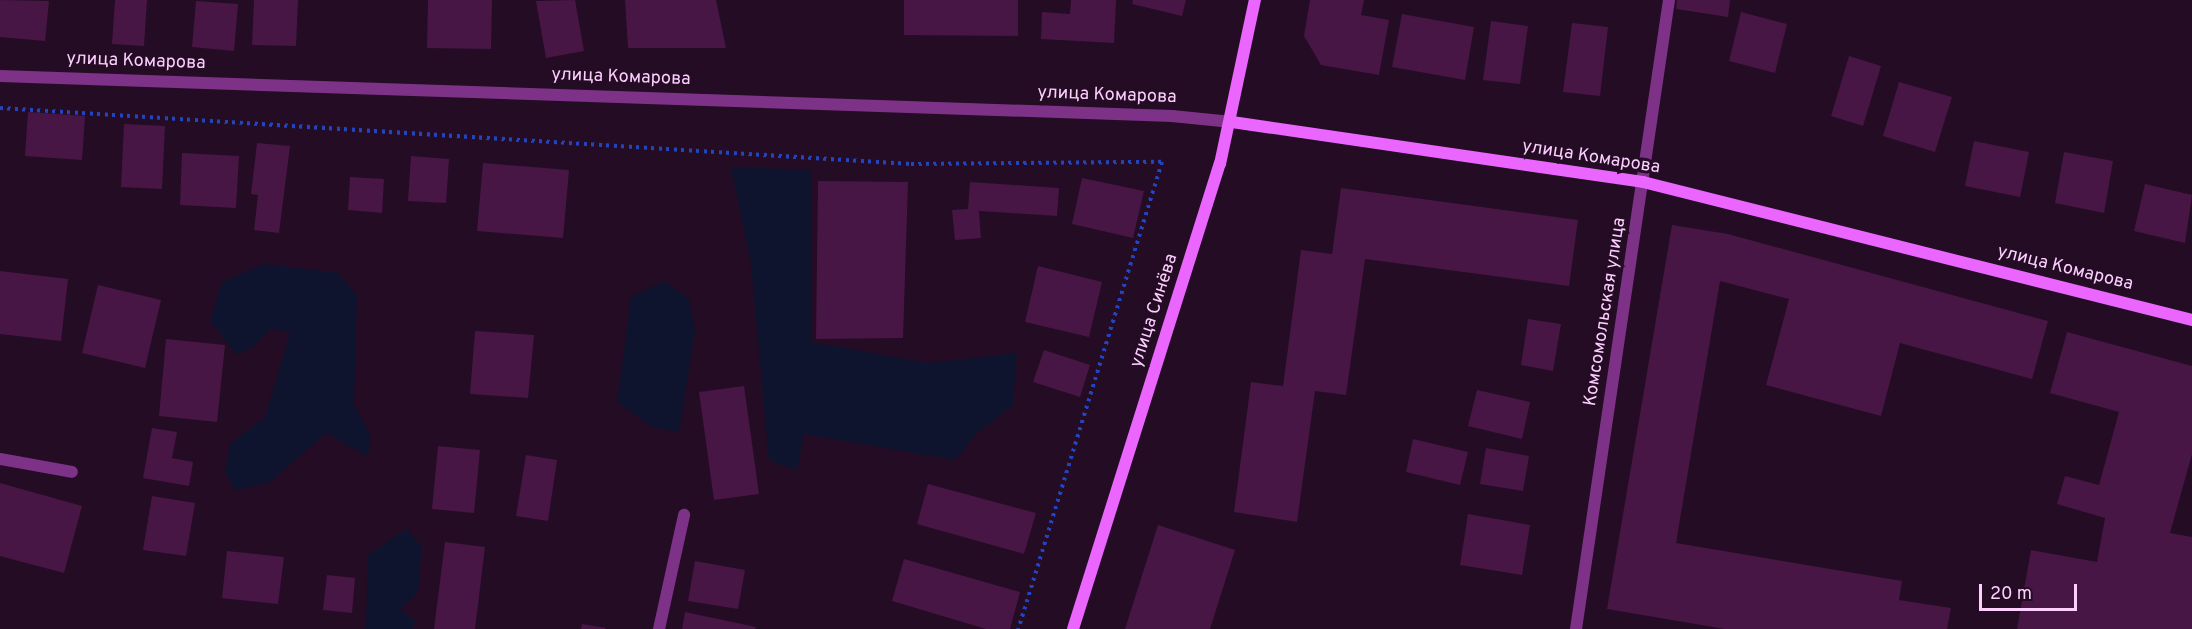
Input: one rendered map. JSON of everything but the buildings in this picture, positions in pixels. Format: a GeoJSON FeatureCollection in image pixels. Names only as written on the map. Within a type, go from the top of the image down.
{"type":"FeatureCollection","features":[{"type":"Feature","properties":{"kind":"main road","name":"улица Синёва"},"geometry":{"type":"LineString","coordinates":[[1073,629],[1232,122],[1256,0]]}},
{"type":"Feature","properties":{"kind":"main road","name":"улица Комарова"},"geometry":{"type":"LineString","coordinates":[[1232,122],[1643,182],[2192,320]]}},
{"type":"Feature","properties":{"kind":"street","name":"Комсомольская улица"},"geometry":{"type":"LineString","coordinates":[[1576,629],[1669,0]]}},
{"type":"Feature","properties":{"kind":"street","name":"улица Комарова"},"geometry":{"type":"LineString","coordinates":[[0,76],[1148,115],[1232,122]]}},
{"type":"Feature","properties":{"kind":"street"},"geometry":{"type":"LineString","coordinates":[[0,459],[72,472]]}},
{"type":"Feature","properties":{"kind":"street"},"geometry":{"type":"LineString","coordinates":[[659,629],[684,515]]}},
{"type":"Feature","properties":{"kind":"path"},"geometry":{"type":"LineString","coordinates":[[0,108],[911,164],[1162,162],[1018,629]]}},
{"type":"Feature","properties":{"kind":"shaded area"},"geometry":{"type":"Polygon","coordinates":[[[731,167],[811,170],[812,342],[928,363],[1017,353],[1013,406],[977,433],[955,460],[804,434],[797,471],[769,460],[751,264],[731,167]]]}},
{"type":"Feature","properties":{"kind":"shaded area"},"geometry":{"type":"Polygon","coordinates":[[[264,264],[338,273],[357,296],[354,404],[370,435],[368,457],[326,433],[270,482],[235,491],[225,471],[230,444],[265,417],[290,333],[271,328],[254,346],[237,355],[210,321],[222,282],[264,264]]]}},
{"type":"Feature","properties":{"kind":"shaded area"},"geometry":{"type":"Polygon","coordinates":[[[664,281],[689,299],[695,331],[679,432],[652,427],[617,402],[631,297],[664,281]]]}},
{"type":"Feature","properties":{"kind":"shaded area"},"geometry":{"type":"Polygon","coordinates":[[[406,529],[422,547],[418,592],[400,609],[415,620],[413,629],[366,629],[368,555],[406,529]]]}}]}
